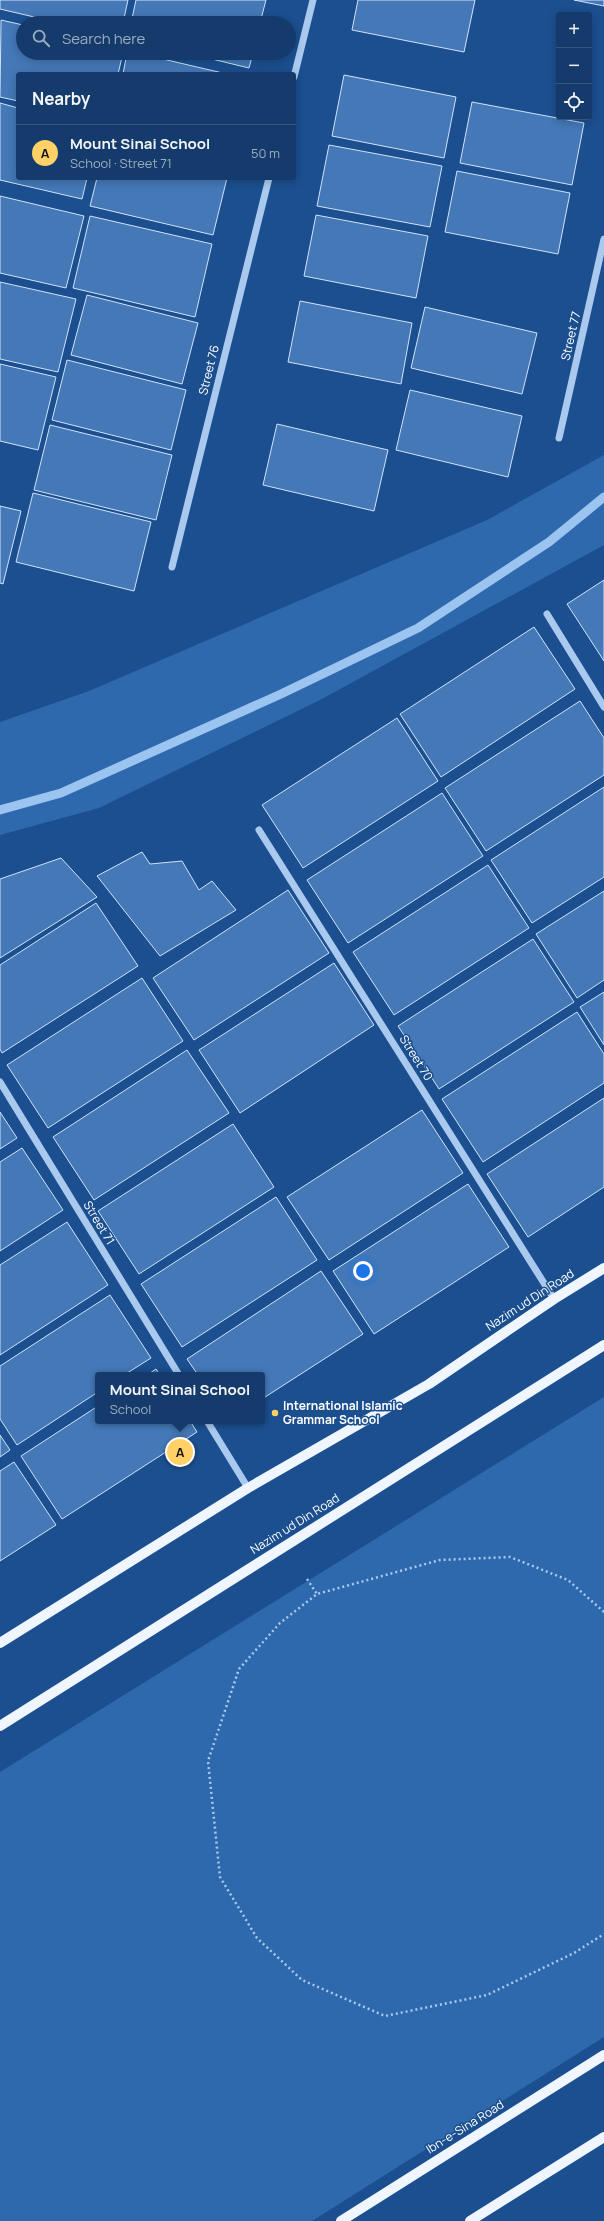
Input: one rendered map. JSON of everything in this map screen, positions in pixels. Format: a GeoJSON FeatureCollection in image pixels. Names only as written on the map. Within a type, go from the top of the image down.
{"type":"FeatureCollection","features":[{"type":"Feature","properties":{"kind":"main road","name":"Nazim ud Din Road"},"geometry":{"type":"LineString","coordinates":[[0,1643],[248,1488],[428,1384],[554,1299],[604,1268]]}},
{"type":"Feature","properties":{"kind":"main road","name":"Nazim ud Din Road"},"geometry":{"type":"LineString","coordinates":[[0,1726],[604,1345]]}},
{"type":"Feature","properties":{"kind":"main road","name":"Ibn-e-Sina Road"},"geometry":{"type":"LineString","coordinates":[[341,2221],[604,2056]]}},
{"type":"Feature","properties":{"kind":"main road"},"geometry":{"type":"LineString","coordinates":[[470,2221],[604,2137]]}},
{"type":"Feature","properties":{"kind":"street"},"geometry":{"type":"LineString","coordinates":[[295,72],[313,0]]}},
{"type":"Feature","properties":{"kind":"street","name":"Street 76"},"geometry":{"type":"LineString","coordinates":[[172,567],[269,180]]}},
{"type":"Feature","properties":{"kind":"street","name":"Street 77"},"geometry":{"type":"LineString","coordinates":[[559,438],[604,239]]}},
{"type":"Feature","properties":{"kind":"street"},"geometry":{"type":"LineString","coordinates":[[547,614],[604,707]]}},
{"type":"Feature","properties":{"kind":"street","name":"Street 70"},"geometry":{"type":"LineString","coordinates":[[259,830],[554,1299]]}},
{"type":"Feature","properties":{"kind":"street","name":"Street 71"},"geometry":{"type":"LineString","coordinates":[[0,1082],[177,1372]]}},
{"type":"Feature","properties":{"kind":"street"},"geometry":{"type":"LineString","coordinates":[[209,1424],[248,1488]]}},
{"type":"Feature","properties":{"kind":"path"},"geometry":{"type":"LineString","coordinates":[[604,1612],[568,1580],[510,1557],[440,1560],[317,1594],[280,1623],[240,1669],[208,1761],[220,1877],[257,1938],[302,1980],[385,2016],[487,1995],[574,1952],[604,1934]]}},
{"type":"Feature","properties":{"kind":"path"},"geometry":{"type":"LineString","coordinates":[[307,1579],[317,1594]]}},
{"type":"Feature","properties":{"kind":"shaded area"},"geometry":{"type":"Polygon","coordinates":[[[604,455],[604,545],[320,700],[99,808],[0,835],[0,722],[89,691],[487,520],[604,455]]]}},
{"type":"Feature","properties":{"kind":"shaded area"},"geometry":{"type":"Polygon","coordinates":[[[604,1397],[604,2037],[312,2221],[0,2221],[0,1772],[604,1397]]]}},
{"type":"Feature","properties":{"kind":"building"},"geometry":{"type":"Polygon","coordinates":[[[0,0],[128,0],[125,16],[30,16],[0,9],[0,0]]]}},
{"type":"Feature","properties":{"kind":"building"},"geometry":{"type":"Polygon","coordinates":[[[136,0],[266,0],[262,16],[133,16],[136,0]]]}},
{"type":"Feature","properties":{"kind":"building"},"geometry":{"type":"Polygon","coordinates":[[[358,0],[475,0],[464,52],[352,30],[358,0]]]}},
{"type":"Feature","properties":{"kind":"building"},"geometry":{"type":"Polygon","coordinates":[[[574,0],[604,0],[604,6],[574,0]]]}},
{"type":"Feature","properties":{"kind":"building"},"geometry":{"type":"Polygon","coordinates":[[[1,20],[16,23],[16,60],[121,60],[118,72],[16,72],[16,101],[0,97],[1,20]]]}},
{"type":"Feature","properties":{"kind":"building"},"geometry":{"type":"Polygon","coordinates":[[[126,60],[167,60],[218,72],[123,72],[126,60]]]}},
{"type":"Feature","properties":{"kind":"building"},"geometry":{"type":"Polygon","coordinates":[[[216,60],[251,60],[249,68],[216,60]]]}},
{"type":"Feature","properties":{"kind":"building"},"geometry":{"type":"Polygon","coordinates":[[[344,75],[456,97],[444,158],[332,136],[344,75]]]}},
{"type":"Feature","properties":{"kind":"building"},"geometry":{"type":"Polygon","coordinates":[[[472,102],[556,118],[556,120],[568,120],[584,123],[572,185],[460,163],[472,102]]]}},
{"type":"Feature","properties":{"kind":"building"},"geometry":{"type":"Polygon","coordinates":[[[0,103],[16,107],[16,180],[87,180],[82,199],[0,180],[0,103]]]}},
{"type":"Feature","properties":{"kind":"building"},"geometry":{"type":"Polygon","coordinates":[[[329,145],[442,166],[430,227],[317,206],[329,145]]]}},
{"type":"Feature","properties":{"kind":"building"},"geometry":{"type":"Polygon","coordinates":[[[457,171],[570,193],[558,254],[445,232],[457,171]]]}},
{"type":"Feature","properties":{"kind":"building"},"geometry":{"type":"Polygon","coordinates":[[[96,180],[227,180],[213,235],[90,206],[96,180]]]}},
{"type":"Feature","properties":{"kind":"building"},"geometry":{"type":"Polygon","coordinates":[[[0,196],[84,216],[66,288],[0,273],[0,196]]]}},
{"type":"Feature","properties":{"kind":"building"},"geometry":{"type":"Polygon","coordinates":[[[316,215],[428,236],[416,298],[304,276],[316,215]]]}},
{"type":"Feature","properties":{"kind":"building"},"geometry":{"type":"Polygon","coordinates":[[[90,216],[212,244],[195,317],[73,288],[90,216]]]}},
{"type":"Feature","properties":{"kind":"building"},"geometry":{"type":"Polygon","coordinates":[[[0,282],[76,299],[58,372],[0,359],[0,282]]]}},
{"type":"Feature","properties":{"kind":"building"},"geometry":{"type":"Polygon","coordinates":[[[87,295],[198,323],[182,384],[71,355],[87,295]]]}},
{"type":"Feature","properties":{"kind":"building"},"geometry":{"type":"Polygon","coordinates":[[[300,301],[412,323],[401,384],[288,362],[300,301]]]}},
{"type":"Feature","properties":{"kind":"building"},"geometry":{"type":"Polygon","coordinates":[[[425,307],[537,333],[522,394],[411,368],[425,307]]]}},
{"type":"Feature","properties":{"kind":"building"},"geometry":{"type":"Polygon","coordinates":[[[67,360],[186,390],[171,450],[52,420],[67,360]]]}},
{"type":"Feature","properties":{"kind":"building"},"geometry":{"type":"Polygon","coordinates":[[[0,364],[56,377],[38,450],[0,441],[0,364]]]}},
{"type":"Feature","properties":{"kind":"building"},"geometry":{"type":"Polygon","coordinates":[[[410,390],[522,416],[508,477],[396,450],[410,390]]]}},
{"type":"Feature","properties":{"kind":"building"},"geometry":{"type":"Polygon","coordinates":[[[277,424],[388,450],[374,511],[263,485],[277,424]]]}},
{"type":"Feature","properties":{"kind":"building"},"geometry":{"type":"Polygon","coordinates":[[[50,425],[172,455],[156,520],[34,490],[50,425]]]}},
{"type":"Feature","properties":{"kind":"building"},"geometry":{"type":"Polygon","coordinates":[[[33,493],[151,522],[134,591],[16,562],[33,493]]]}},
{"type":"Feature","properties":{"kind":"building"},"geometry":{"type":"Polygon","coordinates":[[[0,506],[21,511],[3,584],[0,583],[0,506]]]}},
{"type":"Feature","properties":{"kind":"building"},"geometry":{"type":"Polygon","coordinates":[[[604,580],[604,661],[567,604],[604,580]]]}},
{"type":"Feature","properties":{"kind":"building"},"geometry":{"type":"Polygon","coordinates":[[[534,627],[575,689],[441,777],[400,714],[534,627]]]}},
{"type":"Feature","properties":{"kind":"building"},"geometry":{"type":"Polygon","coordinates":[[[580,701],[604,738],[604,775],[486,851],[445,788],[580,701]]]}},
{"type":"Feature","properties":{"kind":"building"},"geometry":{"type":"Polygon","coordinates":[[[397,718],[438,781],[303,868],[262,805],[397,718]]]}},
{"type":"Feature","properties":{"kind":"building"},"geometry":{"type":"Polygon","coordinates":[[[604,787],[604,877],[532,923],[491,860],[604,787]]]}},
{"type":"Feature","properties":{"kind":"building"},"geometry":{"type":"Polygon","coordinates":[[[442,793],[483,856],[348,943],[307,880],[442,793]]]}},
{"type":"Feature","properties":{"kind":"building"},"geometry":{"type":"Polygon","coordinates":[[[142,852],[150,864],[182,861],[199,890],[212,881],[236,910],[160,956],[97,876],[142,852]]]}},
{"type":"Feature","properties":{"kind":"building"},"geometry":{"type":"Polygon","coordinates":[[[61,858],[97,897],[0,958],[0,879],[61,858]]]}},
{"type":"Feature","properties":{"kind":"building"},"geometry":{"type":"Polygon","coordinates":[[[488,865],[529,928],[394,1015],[353,952],[488,865]]]}},
{"type":"Feature","properties":{"kind":"building"},"geometry":{"type":"Polygon","coordinates":[[[288,890],[329,953],[194,1040],[153,978],[288,890]]]}},
{"type":"Feature","properties":{"kind":"building"},"geometry":{"type":"Polygon","coordinates":[[[604,891],[604,980],[577,998],[536,934],[604,891]]]}},
{"type":"Feature","properties":{"kind":"building"},"geometry":{"type":"Polygon","coordinates":[[[96,903],[138,966],[2,1053],[0,1049],[0,965],[96,903]]]}},
{"type":"Feature","properties":{"kind":"building"},"geometry":{"type":"Polygon","coordinates":[[[533,939],[574,1002],[439,1089],[398,1026],[533,939]]]}},
{"type":"Feature","properties":{"kind":"building"},"geometry":{"type":"Polygon","coordinates":[[[334,963],[374,1025],[240,1113],[199,1050],[334,963]]]}},
{"type":"Feature","properties":{"kind":"building"},"geometry":{"type":"Polygon","coordinates":[[[142,978],[183,1041],[48,1128],[7,1065],[142,978]]]}},
{"type":"Feature","properties":{"kind":"building"},"geometry":{"type":"Polygon","coordinates":[[[604,992],[604,1045],[580,1007],[604,992]]]}},
{"type":"Feature","properties":{"kind":"building"},"geometry":{"type":"Polygon","coordinates":[[[577,1012],[604,1054],[604,1083],[483,1162],[442,1099],[577,1012]]]}},
{"type":"Feature","properties":{"kind":"building"},"geometry":{"type":"Polygon","coordinates":[[[187,1050],[229,1113],[94,1200],[53,1137],[187,1050]]]}},
{"type":"Feature","properties":{"kind":"building"},"geometry":{"type":"Polygon","coordinates":[[[604,1098],[604,1187],[528,1237],[487,1174],[604,1098]]]}},
{"type":"Feature","properties":{"kind":"building"},"geometry":{"type":"Polygon","coordinates":[[[422,1110],[463,1173],[329,1260],[287,1197],[422,1110]]]}},
{"type":"Feature","properties":{"kind":"building"},"geometry":{"type":"Polygon","coordinates":[[[0,1112],[17,1138],[0,1149],[0,1112]]]}},
{"type":"Feature","properties":{"kind":"building"},"geometry":{"type":"Polygon","coordinates":[[[233,1124],[274,1187],[139,1274],[98,1211],[233,1124]]]}},
{"type":"Feature","properties":{"kind":"building"},"geometry":{"type":"Polygon","coordinates":[[[22,1148],[63,1210],[0,1251],[0,1162],[22,1148]]]}},
{"type":"Feature","properties":{"kind":"building"},"geometry":{"type":"Polygon","coordinates":[[[468,1184],[509,1247],[374,1334],[333,1271],[468,1184]]]}},
{"type":"Feature","properties":{"kind":"building"},"geometry":{"type":"Polygon","coordinates":[[[276,1197],[317,1260],[182,1347],[141,1284],[276,1197]]]}},
{"type":"Feature","properties":{"kind":"building"},"geometry":{"type":"Polygon","coordinates":[[[67,1222],[108,1285],[0,1355],[0,1265],[67,1222]]]}},
{"type":"Feature","properties":{"kind":"building"},"geometry":{"type":"Polygon","coordinates":[[[321,1271],[363,1334],[265,1397],[265,1372],[196,1372],[187,1359],[321,1271]]]}},
{"type":"Feature","properties":{"kind":"building"},"geometry":{"type":"Polygon","coordinates":[[[110,1295],[151,1358],[129,1372],[95,1372],[95,1394],[17,1445],[0,1419],[0,1366],[110,1295]]]}},
{"type":"Feature","properties":{"kind":"building"},"geometry":{"type":"Polygon","coordinates":[[[95,1408],[95,1424],[192,1424],[197,1432],[62,1519],[21,1456],[95,1408]]]}},
{"type":"Feature","properties":{"kind":"building"},"geometry":{"type":"Polygon","coordinates":[[[0,1435],[10,1450],[0,1457],[0,1435]]]}},
{"type":"Feature","properties":{"kind":"building"},"geometry":{"type":"Polygon","coordinates":[[[14,1462],[56,1525],[0,1561],[0,1471],[14,1462]]]}},
{"type":"Feature","properties":{"kind":"waterway"},"geometry":{"type":"LineString","coordinates":[[0,810],[61,793],[281,694],[418,628],[549,542],[604,497]]}},
{"type":"Feature","properties":{"kind":"place","name":"International Islamic Grammar School"},"geometry":{"type":"Point","coordinates":[275,1413]}},
{"type":"Feature","properties":{"kind":"place","name":"Mount Sinai School"},"geometry":{"type":"Point","coordinates":[180,1452]}}]}
